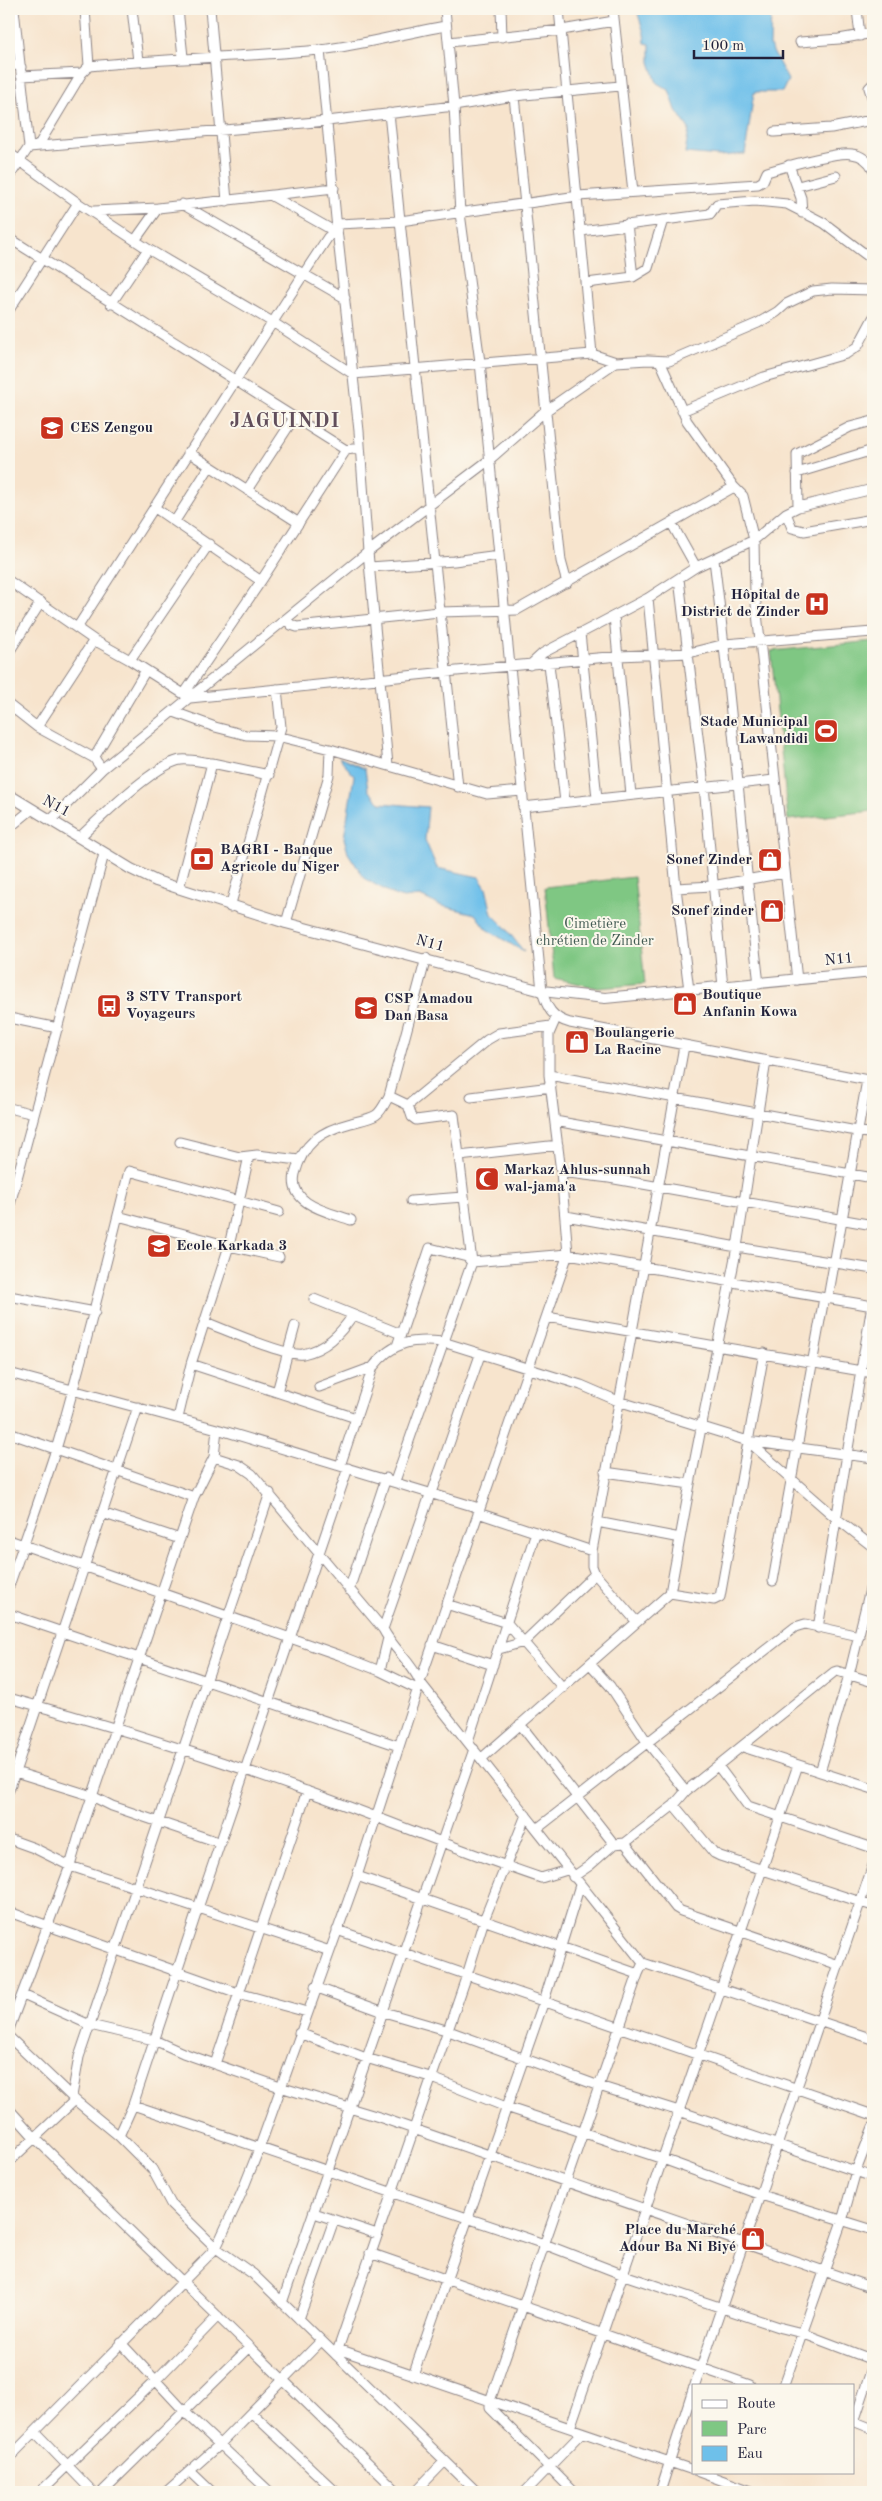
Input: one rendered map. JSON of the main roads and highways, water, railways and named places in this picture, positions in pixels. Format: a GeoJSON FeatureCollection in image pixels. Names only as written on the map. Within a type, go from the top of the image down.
{"type":"FeatureCollection","features":[{"type":"Feature","properties":{"kind":"main road","name":"N11"},"geometry":{"type":"LineString","coordinates":[[9,795],[130,869],[230,907],[286,924],[426,958],[542,990],[605,998],[873,972]]}},
{"type":"Feature","properties":{"kind":"water"},"geometry":{"type":"Polygon","coordinates":[[[644,9],[771,9],[770,46],[788,80],[782,92],[754,92],[745,154],[719,156],[685,153],[689,129],[676,110],[669,90],[657,83],[650,62],[650,44],[645,43],[638,14],[644,9]]]}},
{"type":"Feature","properties":{"kind":"water"},"geometry":{"type":"Polygon","coordinates":[[[339,757],[365,769],[368,790],[380,803],[428,807],[425,840],[437,868],[479,877],[486,888],[492,914],[524,952],[486,929],[475,914],[439,905],[420,896],[404,898],[396,896],[365,879],[348,853],[344,838],[354,776],[339,757]]]}},
{"type":"Feature","properties":{"kind":"place","name":"CES Zengou"},"geometry":{"type":"Point","coordinates":[52,428]}},
{"type":"Feature","properties":{"kind":"place","name":"Hôpital de District de Zinder"},"geometry":{"type":"Point","coordinates":[817,604]}},
{"type":"Feature","properties":{"kind":"place","name":"Stade Municipal Lawandidi"},"geometry":{"type":"Point","coordinates":[826,731]}},
{"type":"Feature","properties":{"kind":"place","name":"BAGRI - Banque Agricole du Niger"},"geometry":{"type":"Point","coordinates":[202,859]}},
{"type":"Feature","properties":{"kind":"place","name":"Sonef Zinder"},"geometry":{"type":"Point","coordinates":[770,860]}},
{"type":"Feature","properties":{"kind":"place","name":"Sonef zinder"},"geometry":{"type":"Point","coordinates":[772,911]}},
{"type":"Feature","properties":{"kind":"place","name":"Boutique Anfanin Kowa"},"geometry":{"type":"Point","coordinates":[685,1004]}},
{"type":"Feature","properties":{"kind":"place","name":"3 STV Transport Voyageurs"},"geometry":{"type":"Point","coordinates":[109,1006]}},
{"type":"Feature","properties":{"kind":"place","name":"CSP Amadou Dan Basa"},"geometry":{"type":"Point","coordinates":[366,1008]}},
{"type":"Feature","properties":{"kind":"place","name":"Boulangerie La Racine"},"geometry":{"type":"Point","coordinates":[577,1042]}},
{"type":"Feature","properties":{"kind":"place","name":"Markaz Ahlus-sunnah wal-jama'a"},"geometry":{"type":"Point","coordinates":[487,1179]}},
{"type":"Feature","properties":{"kind":"place","name":"Ecole Karkada 3"},"geometry":{"type":"Point","coordinates":[159,1246]}},
{"type":"Feature","properties":{"kind":"place","name":"Place du Marché Adour Ba Ni Biyé"},"geometry":{"type":"Point","coordinates":[753,2239]}},
{"type":"Feature","properties":{"kind":"district","name":"JAGUINDI"},"geometry":{"type":"Point","coordinates":[285,422]}},
{"type":"Feature","properties":{"kind":"park label","name":"Cimetière chrétien de Zinder"},"geometry":{"type":"Point","coordinates":[595,932]}}]}
